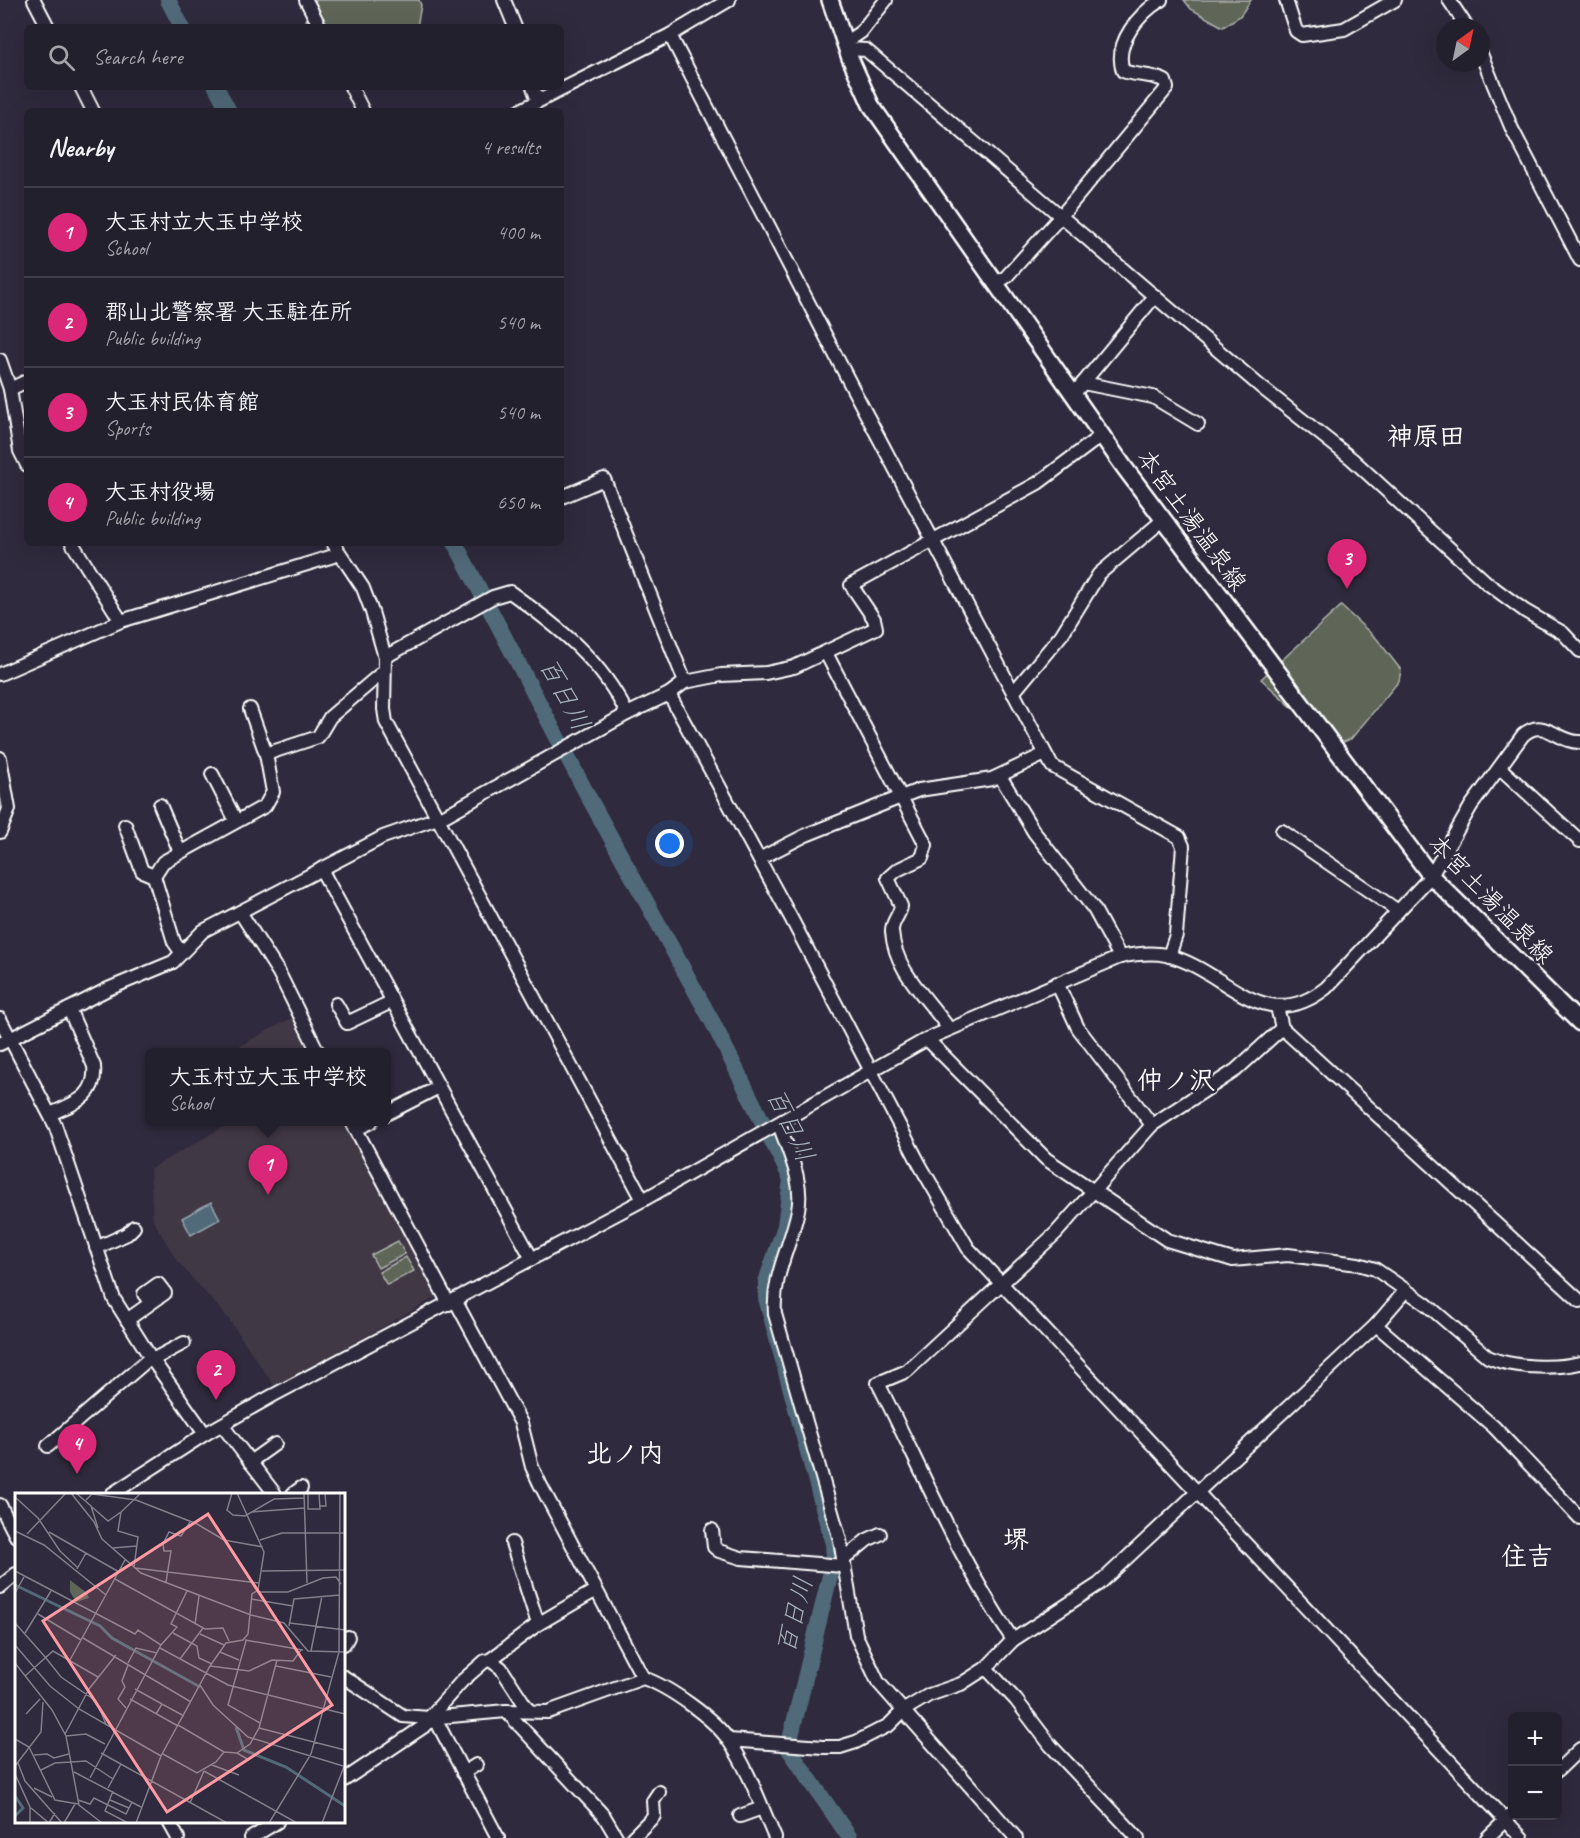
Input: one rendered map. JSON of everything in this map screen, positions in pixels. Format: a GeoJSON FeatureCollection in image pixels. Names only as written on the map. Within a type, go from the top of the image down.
{"type":"FeatureCollection","features":[{"type":"Feature","properties":{"kind":"main road","name":"本宮土湯温泉線"},"geometry":{"type":"LineString","coordinates":[[830,0],[871,105],[995,284],[1077,388],[1102,435],[1163,520],[1431,876],[1580,1023]]}},
{"type":"Feature","properties":{"kind":"street"},"geometry":{"type":"LineString","coordinates":[[34,0],[46,24]]}},
{"type":"Feature","properties":{"kind":"street"},"geometry":{"type":"LineString","coordinates":[[306,0],[318,24]]}},
{"type":"Feature","properties":{"kind":"street"},"geometry":{"type":"LineString","coordinates":[[504,0],[514,24]]}},
{"type":"Feature","properties":{"kind":"street"},"geometry":{"type":"LineString","coordinates":[[847,46],[886,0]]}},
{"type":"Feature","properties":{"kind":"street"},"geometry":{"type":"LineString","coordinates":[[995,284],[1006,276],[1061,216],[1167,88],[1165,81],[1156,76],[1133,75],[1123,70],[1120,62],[1132,24],[1147,8],[1161,0]]}},
{"type":"Feature","properties":{"kind":"street"},"geometry":{"type":"LineString","coordinates":[[1286,0],[1296,31],[1302,35],[1344,29],[1395,0]]}},
{"type":"Feature","properties":{"kind":"street"},"geometry":{"type":"LineString","coordinates":[[1449,0],[1461,18]]}},
{"type":"Feature","properties":{"kind":"street"},"geometry":{"type":"LineString","coordinates":[[564,88],[670,35],[725,1]]}},
{"type":"Feature","properties":{"kind":"street"},"geometry":{"type":"LineString","coordinates":[[670,35],[1052,766],[1179,837],[1183,846],[1176,935],[1169,956]]}},
{"type":"Feature","properties":{"kind":"street"},"geometry":{"type":"LineString","coordinates":[[847,46],[866,50],[1261,387],[1352,459],[1487,583],[1525,611],[1563,633],[1580,651]]}},
{"type":"Feature","properties":{"kind":"street"},"geometry":{"type":"LineString","coordinates":[[1488,72],[1516,138],[1580,260]]}},
{"type":"Feature","properties":{"kind":"street"},"geometry":{"type":"LineString","coordinates":[[82,90],[92,108]]}},
{"type":"Feature","properties":{"kind":"street"},"geometry":{"type":"LineString","coordinates":[[352,90],[362,108]]}},
{"type":"Feature","properties":{"kind":"street"},"geometry":{"type":"LineString","coordinates":[[534,90],[538,101]]}},
{"type":"Feature","properties":{"kind":"street"},"geometry":{"type":"LineString","coordinates":[[525,108],[560,90]]}},
{"type":"Feature","properties":{"kind":"street"},"geometry":{"type":"LineString","coordinates":[[1077,388],[1155,296]]}},
{"type":"Feature","properties":{"kind":"street"},"geometry":{"type":"LineString","coordinates":[[0,360],[10,388],[20,452],[24,459]]}},
{"type":"Feature","properties":{"kind":"street"},"geometry":{"type":"LineString","coordinates":[[10,388],[24,382]]}},
{"type":"Feature","properties":{"kind":"street"},"geometry":{"type":"LineString","coordinates":[[1077,388],[1153,397],[1198,424]]}},
{"type":"Feature","properties":{"kind":"street"},"geometry":{"type":"LineString","coordinates":[[5,1042],[108,989],[173,962],[203,931],[383,837],[438,818],[560,753],[570,745],[627,714],[669,694],[685,682],[721,675],[766,673],[794,667],[876,628],[874,619],[851,585],[1038,483],[1102,435]]}},
{"type":"Feature","properties":{"kind":"street"},"geometry":{"type":"LineString","coordinates":[[564,496],[604,479],[685,682]]}},
{"type":"Feature","properties":{"kind":"street"},"geometry":{"type":"LineString","coordinates":[[1013,693],[1062,634],[1099,574],[1163,520]]}},
{"type":"Feature","properties":{"kind":"street"},"geometry":{"type":"LineString","coordinates":[[74,546],[121,621]]}},
{"type":"Feature","properties":{"kind":"street"},"geometry":{"type":"LineString","coordinates":[[0,674],[121,621],[336,548],[363,588],[385,657],[386,722],[643,1200]]}},
{"type":"Feature","properties":{"kind":"street"},"geometry":{"type":"LineString","coordinates":[[385,657],[488,600],[510,592],[587,653],[627,714]]}},
{"type":"Feature","properties":{"kind":"street"},"geometry":{"type":"LineString","coordinates":[[826,653],[926,845],[922,858],[897,870],[888,878],[901,906],[892,926],[892,935],[909,980],[949,1029]]}},
{"type":"Feature","properties":{"kind":"street"},"geometry":{"type":"LineString","coordinates":[[266,754],[318,737],[330,717],[384,671]]}},
{"type":"Feature","properties":{"kind":"street"},"geometry":{"type":"LineString","coordinates":[[669,694],[958,1234],[1197,1491],[1508,1816]]}},
{"type":"Feature","properties":{"kind":"street"},"geometry":{"type":"LineString","coordinates":[[181,952],[174,942],[154,876],[163,862],[265,806],[270,799],[272,787],[266,754],[250,709]]}},
{"type":"Feature","properties":{"kind":"street"},"geometry":{"type":"LineString","coordinates":[[114,1493],[205,1434],[321,1369],[643,1200],[927,1039],[1120,957],[1147,953],[1169,956],[1194,966],[1252,1000],[1277,1006],[1307,1001],[1326,988],[1431,876],[1471,806],[1523,735],[1533,728],[1543,728],[1574,741],[1580,748]]}},
{"type":"Feature","properties":{"kind":"street"},"geometry":{"type":"LineString","coordinates":[[759,859],[806,835],[901,796],[919,790],[1000,776],[1045,754]]}},
{"type":"Feature","properties":{"kind":"street"},"geometry":{"type":"LineString","coordinates":[[0,758],[9,809],[0,832]]}},
{"type":"Feature","properties":{"kind":"street"},"geometry":{"type":"LineString","coordinates":[[1500,768],[1580,841]]}},
{"type":"Feature","properties":{"kind":"street"},"geometry":{"type":"LineString","coordinates":[[212,774],[236,821]]}},
{"type":"Feature","properties":{"kind":"street"},"geometry":{"type":"LineString","coordinates":[[1000,776],[1034,832],[1094,909],[1120,957]]}},
{"type":"Feature","properties":{"kind":"street"},"geometry":{"type":"LineString","coordinates":[[160,805],[180,852]]}},
{"type":"Feature","properties":{"kind":"street"},"geometry":{"type":"LineString","coordinates":[[125,825],[142,871],[154,876]]}},
{"type":"Feature","properties":{"kind":"street"},"geometry":{"type":"LineString","coordinates":[[1282,831],[1398,911]]}},
{"type":"Feature","properties":{"kind":"street"},"geometry":{"type":"LineString","coordinates":[[321,869],[532,1259]]}},
{"type":"Feature","properties":{"kind":"street"},"geometry":{"type":"LineString","coordinates":[[240,912],[279,973],[316,1048]]}},
{"type":"Feature","properties":{"kind":"street"},"geometry":{"type":"LineString","coordinates":[[1057,983],[1078,1028],[1152,1125]]}},
{"type":"Feature","properties":{"kind":"street"},"geometry":{"type":"LineString","coordinates":[[336,1004],[347,1023],[391,1002]]}},
{"type":"Feature","properties":{"kind":"street"},"geometry":{"type":"LineString","coordinates":[[1277,1006],[1282,1028],[1580,1301]]}},
{"type":"Feature","properties":{"kind":"street"},"geometry":{"type":"LineString","coordinates":[[50,1114],[90,1094],[95,1076],[94,1066],[69,1009]]}},
{"type":"Feature","properties":{"kind":"street"},"geometry":{"type":"LineString","coordinates":[[0,1019],[5,1042],[50,1114],[114,1299],[151,1359],[205,1434]]}},
{"type":"Feature","properties":{"kind":"street"},"geometry":{"type":"LineString","coordinates":[[1013,1640],[984,1598],[964,1561],[878,1383],[907,1371],[1056,1233],[1152,1125],[1236,1070],[1282,1028]]}},
{"type":"Feature","properties":{"kind":"street"},"geometry":{"type":"LineString","coordinates":[[927,1039],[1046,1159],[1167,1240],[1233,1260],[1288,1255],[1358,1264],[1375,1269],[1406,1290],[1488,1357],[1502,1364],[1513,1366],[1580,1363]]}},
{"type":"Feature","properties":{"kind":"street"},"geometry":{"type":"LineString","coordinates":[[391,1112],[439,1087]]}},
{"type":"Feature","properties":{"kind":"street"},"geometry":{"type":"LineString","coordinates":[[355,1126],[521,1423],[536,1475],[644,1678]]}},
{"type":"Feature","properties":{"kind":"street"},"geometry":{"type":"LineString","coordinates":[[776,1126],[795,1168],[799,1189],[798,1209],[776,1278],[775,1314],[855,1635],[864,1644],[878,1682],[1016,1838]]}},
{"type":"Feature","properties":{"kind":"street"},"geometry":{"type":"LineString","coordinates":[[96,1248],[127,1234],[134,1227]]}},
{"type":"Feature","properties":{"kind":"street"},"geometry":{"type":"LineString","coordinates":[[729,1740],[840,1747],[856,1742],[889,1725],[904,1710],[929,1695],[961,1684],[986,1668],[1013,1640],[1099,1584],[1376,1325],[1406,1290]]}},
{"type":"Feature","properties":{"kind":"street"},"geometry":{"type":"LineString","coordinates":[[127,1320],[151,1303]]}},
{"type":"Feature","properties":{"kind":"street"},"geometry":{"type":"LineString","coordinates":[[1376,1325],[1494,1427],[1580,1518]]}},
{"type":"Feature","properties":{"kind":"street"},"geometry":{"type":"LineString","coordinates":[[48,1446],[151,1359],[184,1343]]}},
{"type":"Feature","properties":{"kind":"street"},"geometry":{"type":"LineString","coordinates":[[222,1425],[274,1493]]}},
{"type":"Feature","properties":{"kind":"street"},"geometry":{"type":"LineString","coordinates":[[250,1462],[275,1444]]}},
{"type":"Feature","properties":{"kind":"street"},"geometry":{"type":"LineString","coordinates":[[0,1505],[15,1534]]}},
{"type":"Feature","properties":{"kind":"street"},"geometry":{"type":"LineString","coordinates":[[712,1530],[714,1547],[732,1556],[838,1564],[867,1540],[880,1534]]}},
{"type":"Feature","properties":{"kind":"street"},"geometry":{"type":"LineString","coordinates":[[512,1543],[538,1624]]}},
{"type":"Feature","properties":{"kind":"street"},"geometry":{"type":"LineString","coordinates":[[0,1587],[15,1575]]}},
{"type":"Feature","properties":{"kind":"street"},"geometry":{"type":"LineString","coordinates":[[345,1776],[426,1725],[462,1681],[485,1661],[490,1660],[538,1624],[596,1590]]}},
{"type":"Feature","properties":{"kind":"street"},"geometry":{"type":"LineString","coordinates":[[490,1660],[501,1668],[529,1711]]}},
{"type":"Feature","properties":{"kind":"street"},"geometry":{"type":"LineString","coordinates":[[986,1668],[1016,1700],[1051,1746],[1138,1838]]}},
{"type":"Feature","properties":{"kind":"street"},"geometry":{"type":"LineString","coordinates":[[345,1678],[403,1716],[430,1718],[506,1711],[548,1712],[565,1708],[644,1678],[656,1682],[681,1699],[729,1740],[775,1838]]}},
{"type":"Feature","properties":{"kind":"street"},"geometry":{"type":"LineString","coordinates":[[506,1711],[604,1816],[616,1838]]}},
{"type":"Feature","properties":{"kind":"street"},"geometry":{"type":"LineString","coordinates":[[430,1718],[498,1838]]}},
{"type":"Feature","properties":{"kind":"street"},"geometry":{"type":"LineString","coordinates":[[1561,1766],[1580,1749]]}},
{"type":"Feature","properties":{"kind":"street"},"geometry":{"type":"LineString","coordinates":[[463,1773],[476,1765]]}},
{"type":"Feature","properties":{"kind":"street"},"geometry":{"type":"LineString","coordinates":[[632,1838],[654,1816],[653,1801],[659,1792]]}},
{"type":"Feature","properties":{"kind":"street"},"geometry":{"type":"LineString","coordinates":[[740,1816],[762,1808]]}},
{"type":"Feature","properties":{"kind":"street"},"geometry":{"type":"LineString","coordinates":[[1487,1838],[1508,1818]]}},
{"type":"Feature","properties":{"kind":"street"},"geometry":{"type":"LineString","coordinates":[[1511,1820],[1522,1838]]}},
{"type":"Feature","properties":{"kind":"street"},"geometry":{"type":"LineString","coordinates":[[170,1823],[178,1838]]}},
{"type":"Feature","properties":{"kind":"street"},"geometry":{"type":"LineString","coordinates":[[250,1838],[274,1823]]}},
{"type":"Feature","properties":{"kind":"shaded area"},"geometry":{"type":"Polygon","coordinates":[[[293,1017],[309,1048],[236,1048],[293,1017]]]}},
{"type":"Feature","properties":{"kind":"shaded area"},"geometry":{"type":"Polygon","coordinates":[[[225,1126],[349,1126],[438,1296],[275,1387],[228,1318],[177,1261],[153,1220],[150,1169],[225,1126]]]}},
{"type":"Feature","properties":{"kind":"green space"},"geometry":{"type":"Polygon","coordinates":[[[307,0],[419,0],[421,5],[418,24],[306,24],[307,0]]]}},
{"type":"Feature","properties":{"kind":"green space"},"geometry":{"type":"Polygon","coordinates":[[[1184,0],[1251,0],[1240,16],[1223,27],[1191,9],[1184,0]]]}},
{"type":"Feature","properties":{"kind":"green space"},"geometry":{"type":"Polygon","coordinates":[[[1341,606],[1377,639],[1401,670],[1399,681],[1351,739],[1334,746],[1261,679],[1341,606]]]}},
{"type":"Feature","properties":{"kind":"green space"},"geometry":{"type":"Polygon","coordinates":[[[398,1241],[405,1254],[378,1268],[371,1255],[398,1241]]]}},
{"type":"Feature","properties":{"kind":"green space"},"geometry":{"type":"Polygon","coordinates":[[[406,1257],[414,1271],[387,1285],[379,1272],[406,1257]]]}},
{"type":"Feature","properties":{"kind":"water"},"geometry":{"type":"Polygon","coordinates":[[[211,1202],[220,1219],[191,1235],[182,1218],[211,1202]]]}},
{"type":"Feature","properties":{"kind":"waterway","name":"百日川"},"geometry":{"type":"LineString","coordinates":[[168,0],[180,24]]}},
{"type":"Feature","properties":{"kind":"waterway","name":"百日川"},"geometry":{"type":"LineString","coordinates":[[218,90],[227,108]]}},
{"type":"Feature","properties":{"kind":"waterway","name":"百日川"},"geometry":{"type":"LineString","coordinates":[[457,546],[588,796],[713,1023],[791,1179],[785,1226],[766,1282],[766,1298],[833,1544],[834,1559],[788,1748],[850,1838]]}},
{"type":"Feature","properties":{"kind":"place","name":"大玉村民体育館"},"geometry":{"type":"Point","coordinates":[1347,589]}},
{"type":"Feature","properties":{"kind":"place","name":"大玉村立大玉中学校"},"geometry":{"type":"Point","coordinates":[268,1195]}},
{"type":"Feature","properties":{"kind":"place","name":"郡山北警察署 大玉駐在所"},"geometry":{"type":"Point","coordinates":[216,1400]}},
{"type":"Feature","properties":{"kind":"place","name":"大玉村役場"},"geometry":{"type":"Point","coordinates":[77,1474]}},
{"type":"Feature","properties":{"kind":"district","name":"神原田"},"geometry":{"type":"Point","coordinates":[1426,436]}},
{"type":"Feature","properties":{"kind":"district","name":"仲ノ沢"},"geometry":{"type":"Point","coordinates":[1176,1080]}},
{"type":"Feature","properties":{"kind":"district","name":"北ノ内"},"geometry":{"type":"Point","coordinates":[625,1453]}},
{"type":"Feature","properties":{"kind":"district","name":"堺"},"geometry":{"type":"Point","coordinates":[1016,1539]}},
{"type":"Feature","properties":{"kind":"district","name":"住吉"},"geometry":{"type":"Point","coordinates":[1527,1556]}}]}
